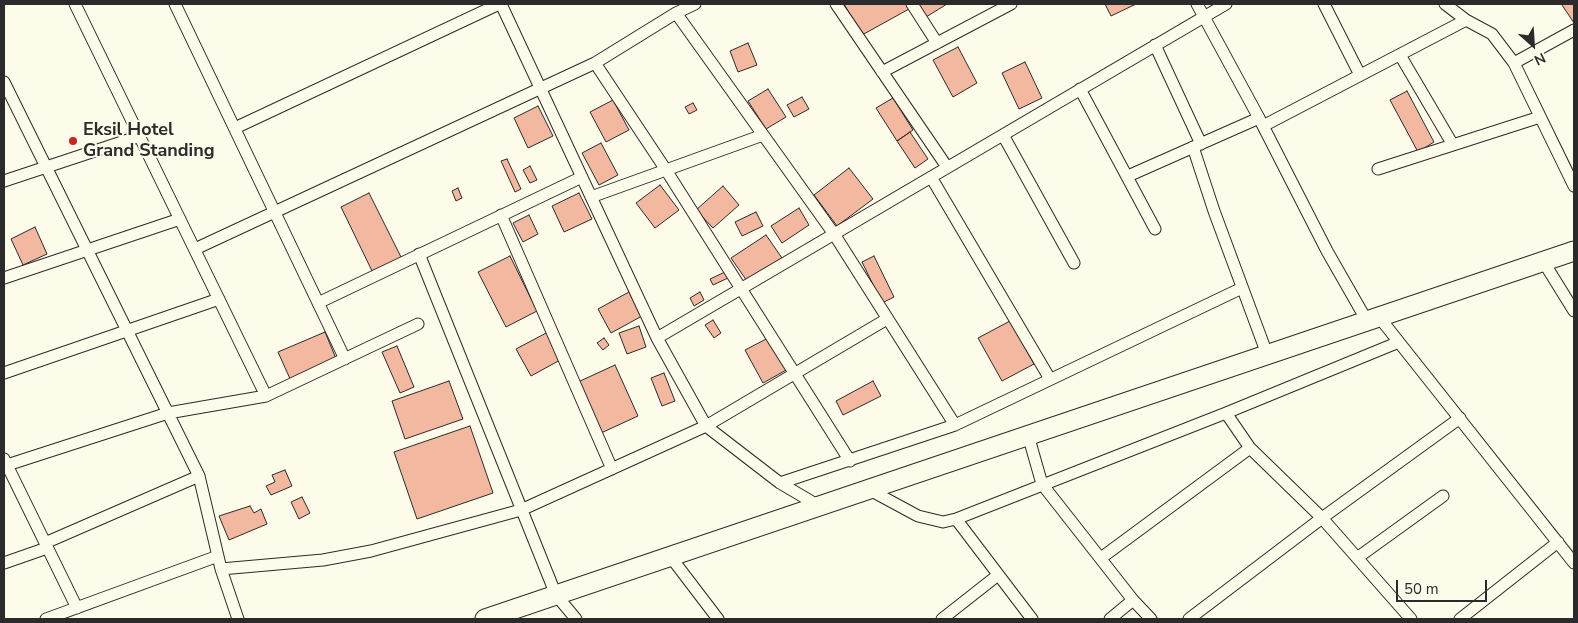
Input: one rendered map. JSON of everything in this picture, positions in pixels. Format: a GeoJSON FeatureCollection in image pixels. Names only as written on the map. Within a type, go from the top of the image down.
{"type":"FeatureCollection","features":[{"type":"Feature","properties":{"kind":"highway"},"geometry":{"type":"LineString","coordinates":[[485,619],[516,614],[556,594],[1574,251]]}},
{"type":"Feature","properties":{"kind":"street"},"geometry":{"type":"LineString","coordinates":[[76,4],[266,396]]}},
{"type":"Feature","properties":{"kind":"street"},"geometry":{"type":"LineString","coordinates":[[175,4],[345,359]]}},
{"type":"Feature","properties":{"kind":"street"},"geometry":{"type":"LineString","coordinates":[[235,128],[500,4],[656,338],[706,426],[780,483],[819,506]]}},
{"type":"Feature","properties":{"kind":"street"},"geometry":{"type":"LineString","coordinates":[[195,249],[595,63],[676,13],[695,4]]}},
{"type":"Feature","properties":{"kind":"street"},"geometry":{"type":"LineString","coordinates":[[836,4],[947,167]]}},
{"type":"Feature","properties":{"kind":"street"},"geometry":{"type":"LineString","coordinates":[[912,4],[937,42]]}},
{"type":"Feature","properties":{"kind":"street"},"geometry":{"type":"LineString","coordinates":[[882,72],[1011,4]]}},
{"type":"Feature","properties":{"kind":"street"},"geometry":{"type":"LineString","coordinates":[[1197,4],[1261,122],[1326,251],[1373,319],[1400,342],[1574,563]]}},
{"type":"Feature","properties":{"kind":"street"},"geometry":{"type":"LineString","coordinates":[[656,338],[1226,4]]}},
{"type":"Feature","properties":{"kind":"street"},"geometry":{"type":"LineString","coordinates":[[1324,4],[1360,75]]}},
{"type":"Feature","properties":{"kind":"street"},"geometry":{"type":"LineString","coordinates":[[1445,4],[1466,20],[1492,34],[1514,63],[1574,186]]}},
{"type":"Feature","properties":{"kind":"street"},"geometry":{"type":"LineString","coordinates":[[676,13],[834,234],[955,425]]}},
{"type":"Feature","properties":{"kind":"street"},"geometry":{"type":"LineString","coordinates":[[1128,176],[1197,145],[1261,122],[1360,75],[1466,20]]}},
{"type":"Feature","properties":{"kind":"street"},"geometry":{"type":"LineString","coordinates":[[1514,63],[1574,30]]}},
{"type":"Feature","properties":{"kind":"street"},"geometry":{"type":"LineString","coordinates":[[1155,45],[1197,145],[1242,288],[1267,354]]}},
{"type":"Feature","properties":{"kind":"street"},"geometry":{"type":"LineString","coordinates":[[1400,55],[1453,145]]}},
{"type":"Feature","properties":{"kind":"street"},"geometry":{"type":"LineString","coordinates":[[595,63],[666,170],[850,461]]}},
{"type":"Feature","properties":{"kind":"street"},"geometry":{"type":"LineString","coordinates":[[4,84],[199,476],[221,569],[238,619]]}},
{"type":"Feature","properties":{"kind":"street"},"geometry":{"type":"LineString","coordinates":[[1080,89],[1154,228]]}},
{"type":"Feature","properties":{"kind":"street"},"geometry":{"type":"LineString","coordinates":[[1378,169],[1540,117]]}},
{"type":"Feature","properties":{"kind":"street"},"geometry":{"type":"LineString","coordinates":[[1002,135],[1074,263]]}},
{"type":"Feature","properties":{"kind":"street"},"geometry":{"type":"LineString","coordinates":[[4,181],[140,136]]}},
{"type":"Feature","properties":{"kind":"street"},"geometry":{"type":"LineString","coordinates":[[591,197],[764,136]]}},
{"type":"Feature","properties":{"kind":"street"},"geometry":{"type":"LineString","coordinates":[[318,303],[582,177]]}},
{"type":"Feature","properties":{"kind":"street"},"geometry":{"type":"LineString","coordinates":[[931,177],[1050,380]]}},
{"type":"Feature","properties":{"kind":"street"},"geometry":{"type":"LineString","coordinates":[[502,215],[612,469]]}},
{"type":"Feature","properties":{"kind":"street"},"geometry":{"type":"LineString","coordinates":[[4,278],[180,219]]}},
{"type":"Feature","properties":{"kind":"street"},"geometry":{"type":"LineString","coordinates":[[419,254],[556,594],[576,619]]}},
{"type":"Feature","properties":{"kind":"street"},"geometry":{"type":"LineString","coordinates":[[1543,261],[1574,310]]}},
{"type":"Feature","properties":{"kind":"street"},"geometry":{"type":"LineString","coordinates":[[780,483],[955,425],[1242,288]]}},
{"type":"Feature","properties":{"kind":"street"},"geometry":{"type":"LineString","coordinates":[[4,373],[219,299]]}},
{"type":"Feature","properties":{"kind":"street"},"geometry":{"type":"LineString","coordinates":[[221,569],[323,560],[371,551],[521,510],[706,426],[887,319]]}},
{"type":"Feature","properties":{"kind":"street"},"geometry":{"type":"LineString","coordinates":[[77,608],[5,463],[168,413],[266,396],[418,324]]}},
{"type":"Feature","properties":{"kind":"street"},"geometry":{"type":"LineString","coordinates":[[868,489],[918,516],[943,522],[956,519],[1226,413],[1400,342]]}},
{"type":"Feature","properties":{"kind":"street"},"geometry":{"type":"LineString","coordinates":[[1226,413],[1250,448],[1322,518],[1411,619]]}},
{"type":"Feature","properties":{"kind":"street"},"geometry":{"type":"LineString","coordinates":[[1189,619],[1322,518],[1460,418]]}},
{"type":"Feature","properties":{"kind":"street"},"geometry":{"type":"LineString","coordinates":[[1028,435],[1042,484],[1133,600],[1151,619]]}},
{"type":"Feature","properties":{"kind":"street"},"geometry":{"type":"LineString","coordinates":[[1100,558],[1250,448]]}},
{"type":"Feature","properties":{"kind":"street"},"geometry":{"type":"LineString","coordinates":[[4,563],[46,546],[199,476]]}},
{"type":"Feature","properties":{"kind":"street"},"geometry":{"type":"LineString","coordinates":[[1357,558],[1443,496]]}},
{"type":"Feature","properties":{"kind":"street"},"geometry":{"type":"LineString","coordinates":[[956,519],[1032,619]]}},
{"type":"Feature","properties":{"kind":"street"},"geometry":{"type":"LineString","coordinates":[[1460,619],[1475,615],[1558,542]]}},
{"type":"Feature","properties":{"kind":"street"},"geometry":{"type":"LineString","coordinates":[[46,619],[218,556]]}},
{"type":"Feature","properties":{"kind":"street"},"geometry":{"type":"LineString","coordinates":[[670,556],[718,619]]}},
{"type":"Feature","properties":{"kind":"street"},"geometry":{"type":"LineString","coordinates":[[942,619],[998,575]]}},
{"type":"Feature","properties":{"kind":"street"},"geometry":{"type":"LineString","coordinates":[[1110,619],[1133,600]]}},
{"type":"Feature","properties":{"kind":"building"},"geometry":{"type":"Polygon","coordinates":[[[844,4],[907,4],[909,9],[862,35],[844,4]]]}},
{"type":"Feature","properties":{"kind":"building"},"geometry":{"type":"Polygon","coordinates":[[[918,4],[947,4],[926,17],[918,4]]]}},
{"type":"Feature","properties":{"kind":"building"},"geometry":{"type":"Polygon","coordinates":[[[1105,4],[1136,4],[1111,16],[1105,4]]]}},
{"type":"Feature","properties":{"kind":"building"},"geometry":{"type":"Polygon","coordinates":[[[1574,4],[1574,23],[1562,5],[1574,4]]]}},
{"type":"Feature","properties":{"kind":"building"},"geometry":{"type":"Polygon","coordinates":[[[748,43],[757,65],[738,72],[730,51],[748,43]]]}},
{"type":"Feature","properties":{"kind":"building"},"geometry":{"type":"Polygon","coordinates":[[[958,47],[977,83],[953,97],[933,60],[958,47]]]}},
{"type":"Feature","properties":{"kind":"building"},"geometry":{"type":"Polygon","coordinates":[[[1025,62],[1042,98],[1019,109],[1002,73],[1025,62]]]}},
{"type":"Feature","properties":{"kind":"building"},"geometry":{"type":"Polygon","coordinates":[[[768,89],[786,117],[766,129],[748,101],[768,89]]]}},
{"type":"Feature","properties":{"kind":"building"},"geometry":{"type":"Polygon","coordinates":[[[1407,91],[1434,142],[1418,152],[1390,100],[1407,91]]]}},
{"type":"Feature","properties":{"kind":"building"},"geometry":{"type":"Polygon","coordinates":[[[802,97],[809,109],[794,117],[787,105],[802,97]]]}},
{"type":"Feature","properties":{"kind":"building"},"geometry":{"type":"Polygon","coordinates":[[[893,98],[913,130],[897,141],[876,108],[893,98]]]}},
{"type":"Feature","properties":{"kind":"building"},"geometry":{"type":"Polygon","coordinates":[[[613,100],[629,130],[606,142],[590,112],[613,100]]]}},
{"type":"Feature","properties":{"kind":"building"},"geometry":{"type":"Polygon","coordinates":[[[693,103],[697,110],[689,114],[685,107],[693,103]]]}},
{"type":"Feature","properties":{"kind":"building"},"geometry":{"type":"Polygon","coordinates":[[[538,106],[553,136],[528,148],[514,118],[538,106]]]}},
{"type":"Feature","properties":{"kind":"building"},"geometry":{"type":"Polygon","coordinates":[[[910,132],[928,159],[915,168],[897,141],[910,132]]]}},
{"type":"Feature","properties":{"kind":"building"},"geometry":{"type":"Polygon","coordinates":[[[601,143],[618,175],[599,185],[582,153],[601,143]]]}},
{"type":"Feature","properties":{"kind":"building"},"geometry":{"type":"Polygon","coordinates":[[[507,159],[521,189],[515,192],[501,161],[507,159]]]}},
{"type":"Feature","properties":{"kind":"building"},"geometry":{"type":"Polygon","coordinates":[[[530,166],[537,180],[530,183],[523,170],[530,166]]]}},
{"type":"Feature","properties":{"kind":"building"},"geometry":{"type":"Polygon","coordinates":[[[849,168],[873,199],[837,226],[814,195],[849,168]]]}},
{"type":"Feature","properties":{"kind":"building"},"geometry":{"type":"Polygon","coordinates":[[[660,185],[679,210],[655,228],[636,203],[660,185]]]}},
{"type":"Feature","properties":{"kind":"building"},"geometry":{"type":"Polygon","coordinates":[[[723,186],[739,205],[713,228],[696,210],[723,186]]]}},
{"type":"Feature","properties":{"kind":"building"},"geometry":{"type":"Polygon","coordinates":[[[458,188],[462,198],[456,201],[452,191],[458,188]]]}},
{"type":"Feature","properties":{"kind":"building"},"geometry":{"type":"Polygon","coordinates":[[[369,193],[402,259],[373,273],[341,207],[369,193]]]}},
{"type":"Feature","properties":{"kind":"building"},"geometry":{"type":"Polygon","coordinates":[[[579,193],[592,219],[564,232],[552,206],[579,193]]]}},
{"type":"Feature","properties":{"kind":"building"},"geometry":{"type":"Polygon","coordinates":[[[799,208],[809,225],[782,243],[771,226],[799,208]]]}},
{"type":"Feature","properties":{"kind":"building"},"geometry":{"type":"Polygon","coordinates":[[[756,212],[763,226],[742,236],[735,222],[756,212]]]}},
{"type":"Feature","properties":{"kind":"building"},"geometry":{"type":"Polygon","coordinates":[[[529,215],[538,234],[523,242],[513,223],[529,215]]]}},
{"type":"Feature","properties":{"kind":"building"},"geometry":{"type":"Polygon","coordinates":[[[35,227],[47,254],[23,265],[11,239],[35,227]]]}},
{"type":"Feature","properties":{"kind":"building"},"geometry":{"type":"Polygon","coordinates":[[[766,235],[782,258],[747,281],[731,258],[766,235]]]}},
{"type":"Feature","properties":{"kind":"building"},"geometry":{"type":"Polygon","coordinates":[[[510,256],[537,311],[506,327],[478,272],[510,256]]]}},
{"type":"Feature","properties":{"kind":"building"},"geometry":{"type":"Polygon","coordinates":[[[874,256],[894,297],[882,303],[862,262],[874,256]]]}},
{"type":"Feature","properties":{"kind":"building"},"geometry":{"type":"Polygon","coordinates":[[[725,272],[728,278],[713,285],[710,279],[725,272]]]}},
{"type":"Feature","properties":{"kind":"building"},"geometry":{"type":"Polygon","coordinates":[[[629,292],[642,316],[611,333],[598,309],[629,292]]]}},
{"type":"Feature","properties":{"kind":"building"},"geometry":{"type":"Polygon","coordinates":[[[700,292],[704,300],[694,306],[690,298],[700,292]]]}},
{"type":"Feature","properties":{"kind":"building"},"geometry":{"type":"Polygon","coordinates":[[[713,320],[721,333],[714,338],[705,325],[713,320]]]}},
{"type":"Feature","properties":{"kind":"building"},"geometry":{"type":"Polygon","coordinates":[[[1010,321],[1034,364],[1002,381],[978,338],[1010,321]]]}},
{"type":"Feature","properties":{"kind":"building"},"geometry":{"type":"Polygon","coordinates":[[[639,326],[646,347],[627,354],[619,333],[639,326]]]}},
{"type":"Feature","properties":{"kind":"building"},"geometry":{"type":"Polygon","coordinates":[[[325,332],[337,361],[291,381],[278,352],[325,332]]]}},
{"type":"Feature","properties":{"kind":"building"},"geometry":{"type":"Polygon","coordinates":[[[548,332],[562,359],[531,376],[516,349],[548,332]]]}},
{"type":"Feature","properties":{"kind":"building"},"geometry":{"type":"Polygon","coordinates":[[[770,337],[788,369],[763,383],[745,350],[770,337]]]}},
{"type":"Feature","properties":{"kind":"building"},"geometry":{"type":"Polygon","coordinates":[[[604,338],[609,345],[603,350],[597,343],[604,338]]]}},
{"type":"Feature","properties":{"kind":"building"},"geometry":{"type":"Polygon","coordinates":[[[397,346],[414,387],[400,393],[382,352],[397,346]]]}},
{"type":"Feature","properties":{"kind":"building"},"geometry":{"type":"Polygon","coordinates":[[[615,365],[638,416],[601,433],[578,382],[615,365]]]}},
{"type":"Feature","properties":{"kind":"building"},"geometry":{"type":"Polygon","coordinates":[[[664,373],[675,401],[662,406],[651,378],[664,373]]]}},
{"type":"Feature","properties":{"kind":"building"},"geometry":{"type":"Polygon","coordinates":[[[449,381],[463,419],[405,439],[392,401],[449,381]]]}},
{"type":"Feature","properties":{"kind":"building"},"geometry":{"type":"Polygon","coordinates":[[[873,381],[881,396],[843,415],[836,401],[873,381]]]}},
{"type":"Feature","properties":{"kind":"building"},"geometry":{"type":"Polygon","coordinates":[[[470,426],[493,493],[417,519],[394,452],[470,426]]]}},
{"type":"Feature","properties":{"kind":"building"},"geometry":{"type":"Polygon","coordinates":[[[285,470],[292,486],[271,495],[266,486],[275,482],[272,475],[285,470]]]}},
{"type":"Feature","properties":{"kind":"building"},"geometry":{"type":"Polygon","coordinates":[[[302,497],[310,513],[299,519],[291,502],[302,497]]]}},
{"type":"Feature","properties":{"kind":"building"},"geometry":{"type":"Polygon","coordinates":[[[250,506],[254,513],[261,509],[267,524],[229,540],[219,516],[250,506]]]}},
{"type":"Feature","properties":{"kind":"place","name":"Eksil Hotel Grand Standing"},"geometry":{"type":"Point","coordinates":[73,141]}}]}
